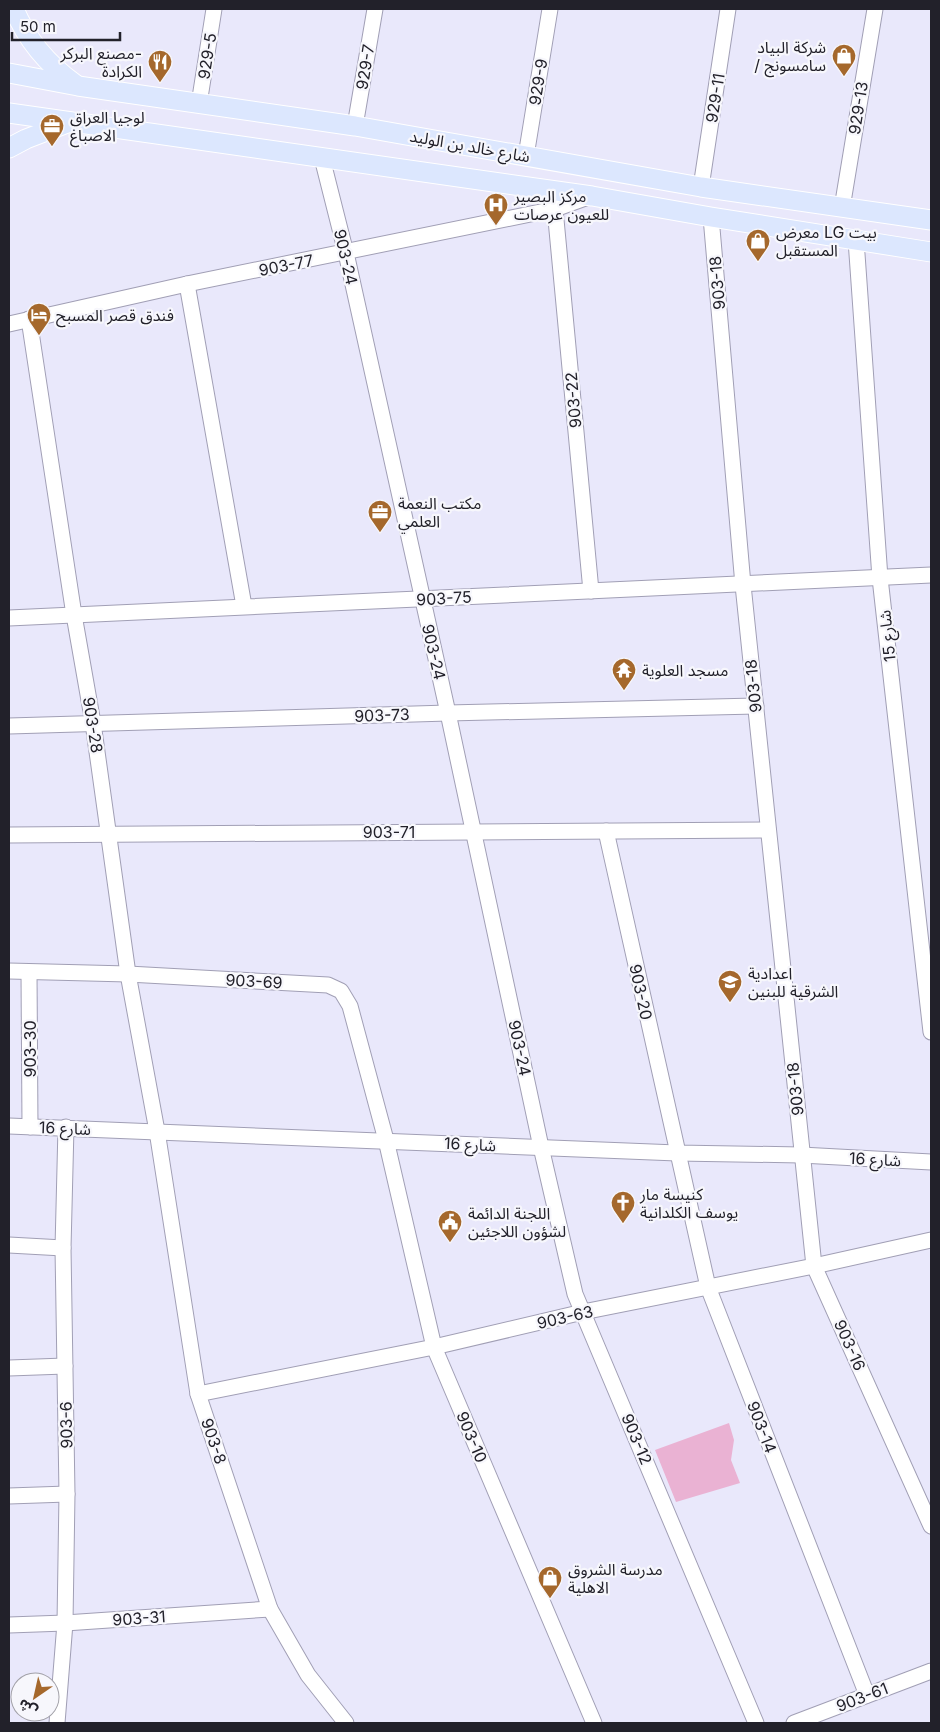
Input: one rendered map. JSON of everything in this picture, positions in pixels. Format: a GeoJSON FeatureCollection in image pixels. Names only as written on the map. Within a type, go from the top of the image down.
{"type":"FeatureCollection","features":[{"type":"Feature","properties":{"kind":"main road"},"geometry":{"type":"LineString","coordinates":[[14,9],[30,41],[44,58],[78,86]]}},
{"type":"Feature","properties":{"kind":"main road","name":"شارع خالد بن الوليد"},"geometry":{"type":"LineString","coordinates":[[9,73],[78,86],[355,126],[701,187],[931,220]]}},
{"type":"Feature","properties":{"kind":"main road"},"geometry":{"type":"LineString","coordinates":[[9,85],[38,87],[78,86]]}},
{"type":"Feature","properties":{"kind":"main road","name":"شارع خالد بن الوليد"},"geometry":{"type":"LineString","coordinates":[[9,113],[592,196],[931,252]]}},
{"type":"Feature","properties":{"kind":"main road"},"geometry":{"type":"LineString","coordinates":[[9,148],[26,139],[72,122]]}},
{"type":"Feature","properties":{"kind":"street","name":"929-5"},"geometry":{"type":"LineString","coordinates":[[199,104],[214,9]]}},
{"type":"Feature","properties":{"kind":"street","name":"929-7"},"geometry":{"type":"LineString","coordinates":[[355,126],[374,9]]}},
{"type":"Feature","properties":{"kind":"street","name":"929-9"},"geometry":{"type":"LineString","coordinates":[[526,156],[550,9]]}},
{"type":"Feature","properties":{"kind":"street","name":"929-11"},"geometry":{"type":"LineString","coordinates":[[701,187],[728,9]]}},
{"type":"Feature","properties":{"kind":"street","name":"929-13"},"geometry":{"type":"LineString","coordinates":[[842,208],[875,9]]}},
{"type":"Feature","properties":{"kind":"street","name":"903-24"},"geometry":{"type":"LineString","coordinates":[[322,158],[346,253],[448,713],[541,1147]]}},
{"type":"Feature","properties":{"kind":"street","name":"903-77"},"geometry":{"type":"LineString","coordinates":[[9,324],[187,284],[555,210],[592,196]]}},
{"type":"Feature","properties":{"kind":"street","name":"903-22"},"geometry":{"type":"LineString","coordinates":[[555,210],[592,591]]}},
{"type":"Feature","properties":{"kind":"street","name":"903-18"},"geometry":{"type":"LineString","coordinates":[[711,217],[743,585],[801,1155]]}},
{"type":"Feature","properties":{"kind":"street","name":"شارع 15"},"geometry":{"type":"LineString","coordinates":[[856,240],[880,578],[931,1032]]}},
{"type":"Feature","properties":{"kind":"street"},"geometry":{"type":"LineString","coordinates":[[187,284],[244,606]]}},
{"type":"Feature","properties":{"kind":"street","name":"903-28"},"geometry":{"type":"LineString","coordinates":[[29,319],[74,615],[93,723],[128,974],[157,1131]]}},
{"type":"Feature","properties":{"kind":"street","name":"903-75"},"geometry":{"type":"LineString","coordinates":[[9,618],[931,575]]}},
{"type":"Feature","properties":{"kind":"street","name":"903-73"},"geometry":{"type":"LineString","coordinates":[[9,726],[756,706]]}},
{"type":"Feature","properties":{"kind":"street","name":"903-71"},"geometry":{"type":"LineString","coordinates":[[9,834],[768,830]]}},
{"type":"Feature","properties":{"kind":"street","name":"903-20"},"geometry":{"type":"LineString","coordinates":[[606,831],[677,1153]]}},
{"type":"Feature","properties":{"kind":"street","name":"903-69"},"geometry":{"type":"LineString","coordinates":[[9,971],[128,974],[328,985],[341,991],[350,1006],[386,1140]]}},
{"type":"Feature","properties":{"kind":"street","name":"903-30"},"geometry":{"type":"LineString","coordinates":[[29,972],[30,1127]]}},
{"type":"Feature","properties":{"kind":"street","name":"شارع 16"},"geometry":{"type":"LineString","coordinates":[[9,1126],[677,1153],[801,1155],[931,1162]]}},
{"type":"Feature","properties":{"kind":"street","name":"903-6"},"geometry":{"type":"LineString","coordinates":[[57,1723],[65,1623],[67,1494],[63,1248],[66,1127]]}},
{"type":"Feature","properties":{"kind":"street","name":"903-8"},"geometry":{"type":"LineString","coordinates":[[157,1131],[198,1394],[270,1609],[308,1675],[346,1723]]}},
{"type":"Feature","properties":{"kind":"street","name":"903-10"},"geometry":{"type":"LineString","coordinates":[[386,1140],[434,1347],[594,1723]]}},
{"type":"Feature","properties":{"kind":"street","name":"903-12"},"geometry":{"type":"LineString","coordinates":[[541,1147],[576,1294],[756,1723]]}},
{"type":"Feature","properties":{"kind":"street","name":"903-14"},"geometry":{"type":"LineString","coordinates":[[677,1153],[708,1287],[867,1695]]}},
{"type":"Feature","properties":{"kind":"street","name":"903-16"},"geometry":{"type":"LineString","coordinates":[[801,1155],[814,1266],[931,1526]]}},
{"type":"Feature","properties":{"kind":"street","name":"903-63"},"geometry":{"type":"LineString","coordinates":[[198,1394],[434,1347],[584,1312],[814,1266],[931,1240]]}},
{"type":"Feature","properties":{"kind":"street"},"geometry":{"type":"LineString","coordinates":[[9,1245],[63,1248]]}},
{"type":"Feature","properties":{"kind":"street"},"geometry":{"type":"LineString","coordinates":[[9,1368],[65,1366]]}},
{"type":"Feature","properties":{"kind":"street"},"geometry":{"type":"LineString","coordinates":[[9,1496],[67,1494]]}},
{"type":"Feature","properties":{"kind":"street","name":"903-31"},"geometry":{"type":"LineString","coordinates":[[9,1625],[270,1609]]}},
{"type":"Feature","properties":{"kind":"street","name":"903-61"},"geometry":{"type":"LineString","coordinates":[[794,1723],[931,1671]]}},
{"type":"Feature","properties":{"kind":"shaded area"},"geometry":{"type":"Polygon","coordinates":[[[729,1423],[734,1440],[731,1460],[740,1483],[676,1502],[655,1450],[729,1423]]]}},
{"type":"Feature","properties":{"kind":"place","name":"شركة البياد / سامسونج"},"geometry":{"type":"Point","coordinates":[844,77]}},
{"type":"Feature","properties":{"kind":"place","name":"مصنع البركر- الكرادة"},"geometry":{"type":"Point","coordinates":[160,83]}},
{"type":"Feature","properties":{"kind":"place","name":"لوجيا العراق الاصباغ"},"geometry":{"type":"Point","coordinates":[52,147]}},
{"type":"Feature","properties":{"kind":"place","name":"مركز البصير للعيون عرصات"},"geometry":{"type":"Point","coordinates":[496,226]}},
{"type":"Feature","properties":{"kind":"place","name":"معرض LG بيت المستقبل"},"geometry":{"type":"Point","coordinates":[758,262]}},
{"type":"Feature","properties":{"kind":"place","name":"فندق قصر المسبح"},"geometry":{"type":"Point","coordinates":[39,336]}},
{"type":"Feature","properties":{"kind":"place","name":"مكتب النعمة العلمي"},"geometry":{"type":"Point","coordinates":[380,533]}},
{"type":"Feature","properties":{"kind":"place","name":"مسجد العلوية"},"geometry":{"type":"Point","coordinates":[624,691]}},
{"type":"Feature","properties":{"kind":"place","name":"اعدادية الشرقية للبنين"},"geometry":{"type":"Point","coordinates":[730,1003]}},
{"type":"Feature","properties":{"kind":"place","name":"كنيسة مار يوسف الكلدانية"},"geometry":{"type":"Point","coordinates":[623,1224]}},
{"type":"Feature","properties":{"kind":"place","name":"اللجنة الدائمة لشؤون اللاجئين"},"geometry":{"type":"Point","coordinates":[450,1243]}},
{"type":"Feature","properties":{"kind":"place","name":"مدرسة الشروق الاهلية"},"geometry":{"type":"Point","coordinates":[550,1599]}}]}
